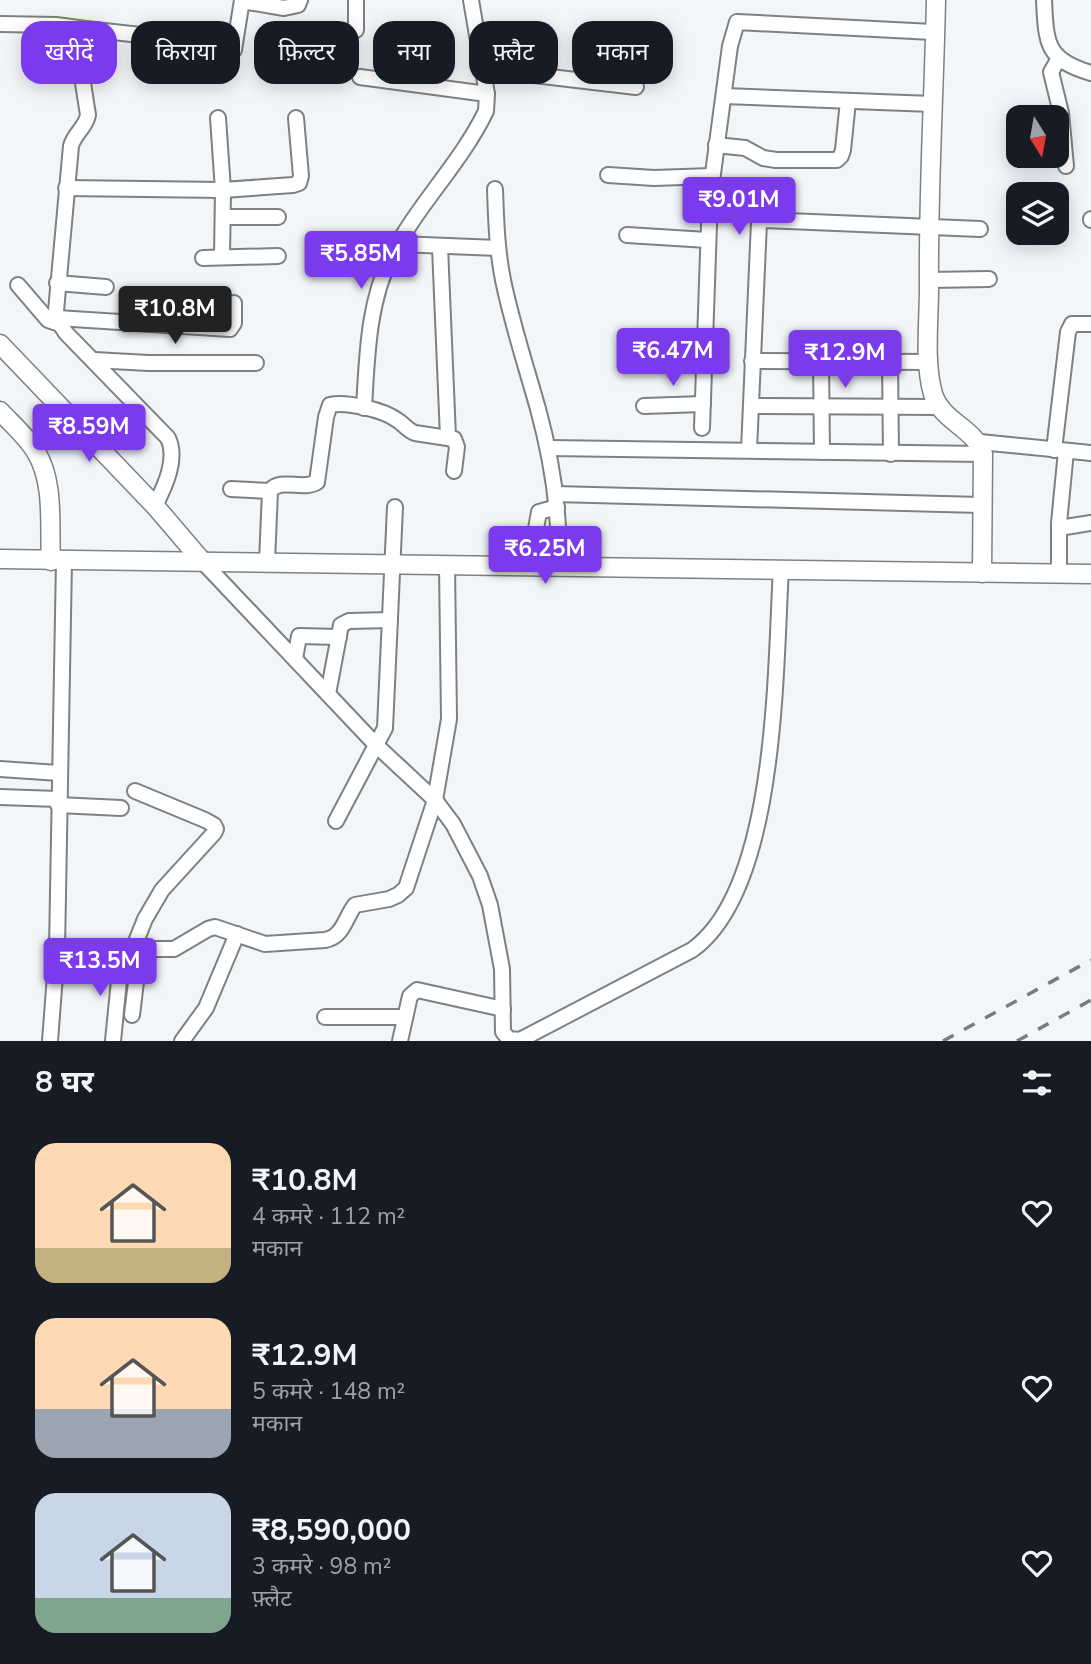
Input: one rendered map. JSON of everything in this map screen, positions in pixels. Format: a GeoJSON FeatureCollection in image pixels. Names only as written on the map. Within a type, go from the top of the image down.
{"type":"FeatureCollection","features":[{"type":"Feature","properties":{"kind":"street"},"geometry":{"type":"LineString","coordinates":[[117,32],[177,39],[234,51],[242,0],[284,8],[298,5],[300,0]]}},
{"type":"Feature","properties":{"kind":"street"},"geometry":{"type":"LineString","coordinates":[[356,0],[356,21]]}},
{"type":"Feature","properties":{"kind":"street"},"geometry":{"type":"LineString","coordinates":[[471,0],[474,21]]}},
{"type":"Feature","properties":{"kind":"street"},"geometry":{"type":"LineString","coordinates":[[936,0],[929,227],[929,362],[931,385],[939,407],[981,448],[982,573]]}},
{"type":"Feature","properties":{"kind":"street"},"geometry":{"type":"LineString","coordinates":[[1044,0],[1048,37],[1058,60],[1091,73]]}},
{"type":"Feature","properties":{"kind":"street"},"geometry":{"type":"LineString","coordinates":[[702,428],[707,240],[712,176],[735,26],[741,21],[933,32]]}},
{"type":"Feature","properties":{"kind":"street"},"geometry":{"type":"LineString","coordinates":[[0,24],[21,24]]}},
{"type":"Feature","properties":{"kind":"street"},"geometry":{"type":"LineString","coordinates":[[1058,60],[1051,72],[1059,105]]}},
{"type":"Feature","properties":{"kind":"street"},"geometry":{"type":"LineString","coordinates":[[360,77],[486,94]]}},
{"type":"Feature","properties":{"kind":"street"},"geometry":{"type":"LineString","coordinates":[[558,78],[636,87]]}},
{"type":"Feature","properties":{"kind":"street"},"geometry":{"type":"LineString","coordinates":[[84,84],[87,120],[72,140],[57,283],[58,321],[168,438],[172,446],[168,475],[155,506]]}},
{"type":"Feature","properties":{"kind":"street"},"geometry":{"type":"LineString","coordinates":[[364,408],[368,344],[382,279],[398,244],[481,121],[486,111],[484,84]]}},
{"type":"Feature","properties":{"kind":"street"},"geometry":{"type":"LineString","coordinates":[[724,96],[932,104]]}},
{"type":"Feature","properties":{"kind":"street"},"geometry":{"type":"LineString","coordinates":[[716,145],[739,146],[763,158],[776,160],[837,160],[843,150],[848,101]]}},
{"type":"Feature","properties":{"kind":"street"},"geometry":{"type":"LineString","coordinates":[[218,118],[223,190],[222,257]]}},
{"type":"Feature","properties":{"kind":"street"},"geometry":{"type":"LineString","coordinates":[[66,188],[223,190],[299,183],[301,166],[296,118]]}},
{"type":"Feature","properties":{"kind":"street"},"geometry":{"type":"LineString","coordinates":[[608,175],[654,178],[712,176]]}},
{"type":"Feature","properties":{"kind":"street"},"geometry":{"type":"LineString","coordinates":[[495,190],[498,248],[517,338],[548,448],[556,501],[559,567]]}},
{"type":"Feature","properties":{"kind":"street"},"geometry":{"type":"LineString","coordinates":[[223,217],[278,217]]}},
{"type":"Feature","properties":{"kind":"street"},"geometry":{"type":"LineString","coordinates":[[749,450],[759,222],[981,229]]}},
{"type":"Feature","properties":{"kind":"street"},"geometry":{"type":"LineString","coordinates":[[627,235],[707,240]]}},
{"type":"Feature","properties":{"kind":"street"},"geometry":{"type":"LineString","coordinates":[[398,244],[498,248]]}},
{"type":"Feature","properties":{"kind":"street"},"geometry":{"type":"LineString","coordinates":[[440,247],[448,437]]}},
{"type":"Feature","properties":{"kind":"street"},"geometry":{"type":"LineString","coordinates":[[204,258],[278,256]]}},
{"type":"Feature","properties":{"kind":"street"},"geometry":{"type":"LineString","coordinates":[[929,280],[989,279]]}},
{"type":"Feature","properties":{"kind":"street"},"geometry":{"type":"LineString","coordinates":[[57,283],[106,287]]}},
{"type":"Feature","properties":{"kind":"street"},"geometry":{"type":"LineString","coordinates":[[18,285],[48,320],[58,321],[230,329],[234,303]]}},
{"type":"Feature","properties":{"kind":"street"},"geometry":{"type":"LineString","coordinates":[[1059,573],[1060,450],[1068,332],[1072,324],[1091,324]]}},
{"type":"Feature","properties":{"kind":"street"},"geometry":{"type":"LineString","coordinates":[[652,338],[705,340]]}},
{"type":"Feature","properties":{"kind":"street"},"geometry":{"type":"LineString","coordinates":[[0,344],[155,506],[202,561],[377,746],[435,800],[453,824],[480,876],[499,947],[503,1032],[509,1039],[520,1040],[692,950],[716,929],[742,878],[761,804],[770,747],[781,569]]}},
{"type":"Feature","properties":{"kind":"street"},"geometry":{"type":"LineString","coordinates":[[94,360],[256,363]]}},
{"type":"Feature","properties":{"kind":"street"},"geometry":{"type":"LineString","coordinates":[[752,361],[929,362]]}},
{"type":"Feature","properties":{"kind":"street"},"geometry":{"type":"LineString","coordinates":[[821,361],[822,452]]}},
{"type":"Feature","properties":{"kind":"street"},"geometry":{"type":"LineString","coordinates":[[890,362],[891,454]]}},
{"type":"Feature","properties":{"kind":"street"},"geometry":{"type":"LineString","coordinates":[[231,489],[270,491],[278,485],[305,486],[317,482],[327,409],[335,404],[364,408],[395,418],[415,433],[448,437],[456,442],[454,471]]}},
{"type":"Feature","properties":{"kind":"street"},"geometry":{"type":"LineString","coordinates":[[645,406],[703,404]]}},
{"type":"Feature","properties":{"kind":"street"},"geometry":{"type":"LineString","coordinates":[[751,406],[939,407]]}},
{"type":"Feature","properties":{"kind":"street"},"geometry":{"type":"LineString","coordinates":[[0,411],[31,445],[44,471],[57,561],[57,949],[50,1041]]}},
{"type":"Feature","properties":{"kind":"street"},"geometry":{"type":"LineString","coordinates":[[548,448],[891,454],[981,448],[1091,453]]}},
{"type":"Feature","properties":{"kind":"street"},"geometry":{"type":"LineString","coordinates":[[267,562],[270,491]]}},
{"type":"Feature","properties":{"kind":"street"},"geometry":{"type":"LineString","coordinates":[[530,566],[539,512],[556,501],[981,505]]}},
{"type":"Feature","properties":{"kind":"street"},"geometry":{"type":"LineString","coordinates":[[336,821],[386,728],[395,508]]}},
{"type":"Feature","properties":{"kind":"street"},"geometry":{"type":"LineString","coordinates":[[1059,528],[1091,523]]}},
{"type":"Feature","properties":{"kind":"street"},"geometry":{"type":"LineString","coordinates":[[0,559],[1091,574]]}},
{"type":"Feature","properties":{"kind":"street"},"geometry":{"type":"LineString","coordinates":[[57,949],[174,948],[215,926],[265,944],[333,939],[355,905],[398,895],[409,880],[435,800],[449,719],[447,566]]}},
{"type":"Feature","properties":{"kind":"street"},"geometry":{"type":"LineString","coordinates":[[328,694],[341,625],[345,622],[390,620]]}},
{"type":"Feature","properties":{"kind":"street"},"geometry":{"type":"LineString","coordinates":[[295,659],[299,636],[339,637]]}},
{"type":"Feature","properties":{"kind":"street"},"geometry":{"type":"LineString","coordinates":[[0,769],[59,773]]}},
{"type":"Feature","properties":{"kind":"street"},"geometry":{"type":"LineString","coordinates":[[132,1016],[136,949],[145,919],[162,890],[216,829],[205,820],[135,791]]}},
{"type":"Feature","properties":{"kind":"street"},"geometry":{"type":"LineString","coordinates":[[0,797],[121,808]]}},
{"type":"Feature","properties":{"kind":"street"},"geometry":{"type":"LineString","coordinates":[[182,1041],[206,1008],[237,934]]}},
{"type":"Feature","properties":{"kind":"street"},"geometry":{"type":"LineString","coordinates":[[113,1041],[121,960]]}},
{"type":"Feature","properties":{"kind":"street"},"geometry":{"type":"LineString","coordinates":[[400,1041],[410,996],[417,990],[503,1009]]}},
{"type":"Feature","properties":{"kind":"street"},"geometry":{"type":"LineString","coordinates":[[325,1017],[405,1017]]}},
{"type":"Feature","properties":{"kind":"railway"},"geometry":{"type":"LineString","coordinates":[[943,1041],[1091,960]]}},
{"type":"Feature","properties":{"kind":"railway"},"geometry":{"type":"LineString","coordinates":[[1017,1041],[1091,1000]]}}]}
